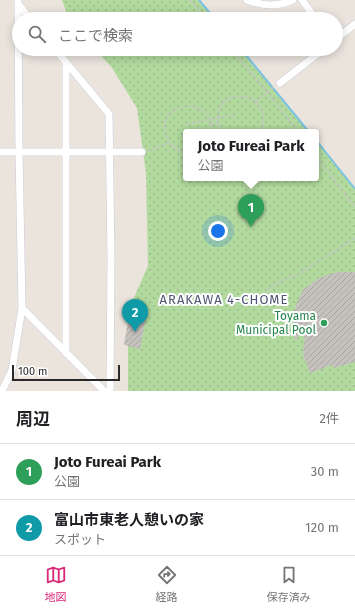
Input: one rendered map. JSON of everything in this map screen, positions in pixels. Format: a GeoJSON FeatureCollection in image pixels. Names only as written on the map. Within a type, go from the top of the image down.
{"type":"FeatureCollection","features":[{"type":"Feature","properties":{"kind":"street"},"geometry":{"type":"LineString","coordinates":[[247,0],[257,4],[282,5],[293,0]]}},
{"type":"Feature","properties":{"kind":"street"},"geometry":{"type":"LineString","coordinates":[[302,0],[311,12]]}},
{"type":"Feature","properties":{"kind":"street"},"geometry":{"type":"LineString","coordinates":[[18,3],[25,12]]}},
{"type":"Feature","properties":{"kind":"street"},"geometry":{"type":"LineString","coordinates":[[343,34],[355,24]]}},
{"type":"Feature","properties":{"kind":"street"},"geometry":{"type":"LineString","coordinates":[[2,391],[12,370],[22,308],[18,56]]}},
{"type":"Feature","properties":{"kind":"street"},"geometry":{"type":"LineString","coordinates":[[61,56],[109,114],[111,258],[110,391]]}},
{"type":"Feature","properties":{"kind":"street"},"geometry":{"type":"LineString","coordinates":[[280,83],[315,56]]}},
{"type":"Feature","properties":{"kind":"street"},"geometry":{"type":"LineString","coordinates":[[66,62],[66,353]]}},
{"type":"Feature","properties":{"kind":"street"},"geometry":{"type":"LineString","coordinates":[[0,152],[142,152]]}},
{"type":"Feature","properties":{"kind":"street"},"geometry":{"type":"LineString","coordinates":[[22,308],[104,391]]}},
{"type":"Feature","properties":{"kind":"path"},"geometry":{"type":"LineString","coordinates":[[190,0],[200,12]]}},
{"type":"Feature","properties":{"kind":"path"},"geometry":{"type":"LineString","coordinates":[[237,56],[296,129]]}},
{"type":"Feature","properties":{"kind":"path"},"geometry":{"type":"LineString","coordinates":[[256,102],[280,83]]}},
{"type":"Feature","properties":{"kind":"path"},"geometry":{"type":"LineString","coordinates":[[221,129],[218,123],[218,116],[224,103],[236,96],[243,96],[256,102],[260,108],[263,114],[263,122],[260,129]]}},
{"type":"Feature","properties":{"kind":"path"},"geometry":{"type":"LineString","coordinates":[[183,151],[174,147],[169,142],[165,135],[164,127],[167,118],[178,107],[186,105],[198,108],[208,117],[211,124],[211,129]]}},
{"type":"Feature","properties":{"kind":"path"},"geometry":{"type":"LineString","coordinates":[[187,124],[234,115]]}},
{"type":"Feature","properties":{"kind":"path"},"geometry":{"type":"LineString","coordinates":[[211,124],[218,123]]}},
{"type":"Feature","properties":{"kind":"path"},"geometry":{"type":"LineString","coordinates":[[142,152],[169,142]]}},
{"type":"Feature","properties":{"kind":"path"},"geometry":{"type":"LineString","coordinates":[[319,160],[355,207]]}},
{"type":"Feature","properties":{"kind":"path"},"geometry":{"type":"LineString","coordinates":[[266,291],[287,278],[298,275],[355,238]]}},
{"type":"Feature","properties":{"kind":"green space"},"geometry":{"type":"Polygon","coordinates":[[[62,0],[198,0],[208,12],[66,12],[62,0]]]}},
{"type":"Feature","properties":{"kind":"green space"},"geometry":{"type":"Polygon","coordinates":[[[101,56],[246,56],[307,129],[183,129],[183,181],[319,181],[319,144],[355,189],[355,391],[128,391],[128,311],[148,266],[146,173],[137,108],[112,68],[101,56]]]}},
{"type":"Feature","properties":{"kind":"building","name":"Toyama Municipal Pool"},"geometry":{"type":"Polygon","coordinates":[[[355,272],[355,362],[334,368],[332,365],[310,373],[303,354],[305,333],[298,332],[298,339],[294,339],[294,316],[296,305],[303,290],[316,280],[329,274],[355,272]]]}},
{"type":"Feature","properties":{"kind":"building"},"geometry":{"type":"Polygon","coordinates":[[[129,315],[146,318],[140,349],[124,345],[129,315]]]}},
{"type":"Feature","properties":{"kind":"waterway"},"geometry":{"type":"LineString","coordinates":[[199,0],[209,12]]}},
{"type":"Feature","properties":{"kind":"waterway"},"geometry":{"type":"LineString","coordinates":[[247,56],[307,129]]}},
{"type":"Feature","properties":{"kind":"waterway"},"geometry":{"type":"LineString","coordinates":[[319,144],[355,189]]}},
{"type":"Feature","properties":{"kind":"place","name":"Joto Fureai Park"},"geometry":{"type":"Point","coordinates":[251,227]}},
{"type":"Feature","properties":{"kind":"place","name":"Toyama Municipal Pool"},"geometry":{"type":"Point","coordinates":[324,323]}},
{"type":"Feature","properties":{"kind":"place","name":"富山市東老人憩いの家"},"geometry":{"type":"Point","coordinates":[135,332]}},
{"type":"Feature","properties":{"kind":"district","name":"ARAKAWA 4-CHOME"},"geometry":{"type":"Point","coordinates":[224,299]}}]}
